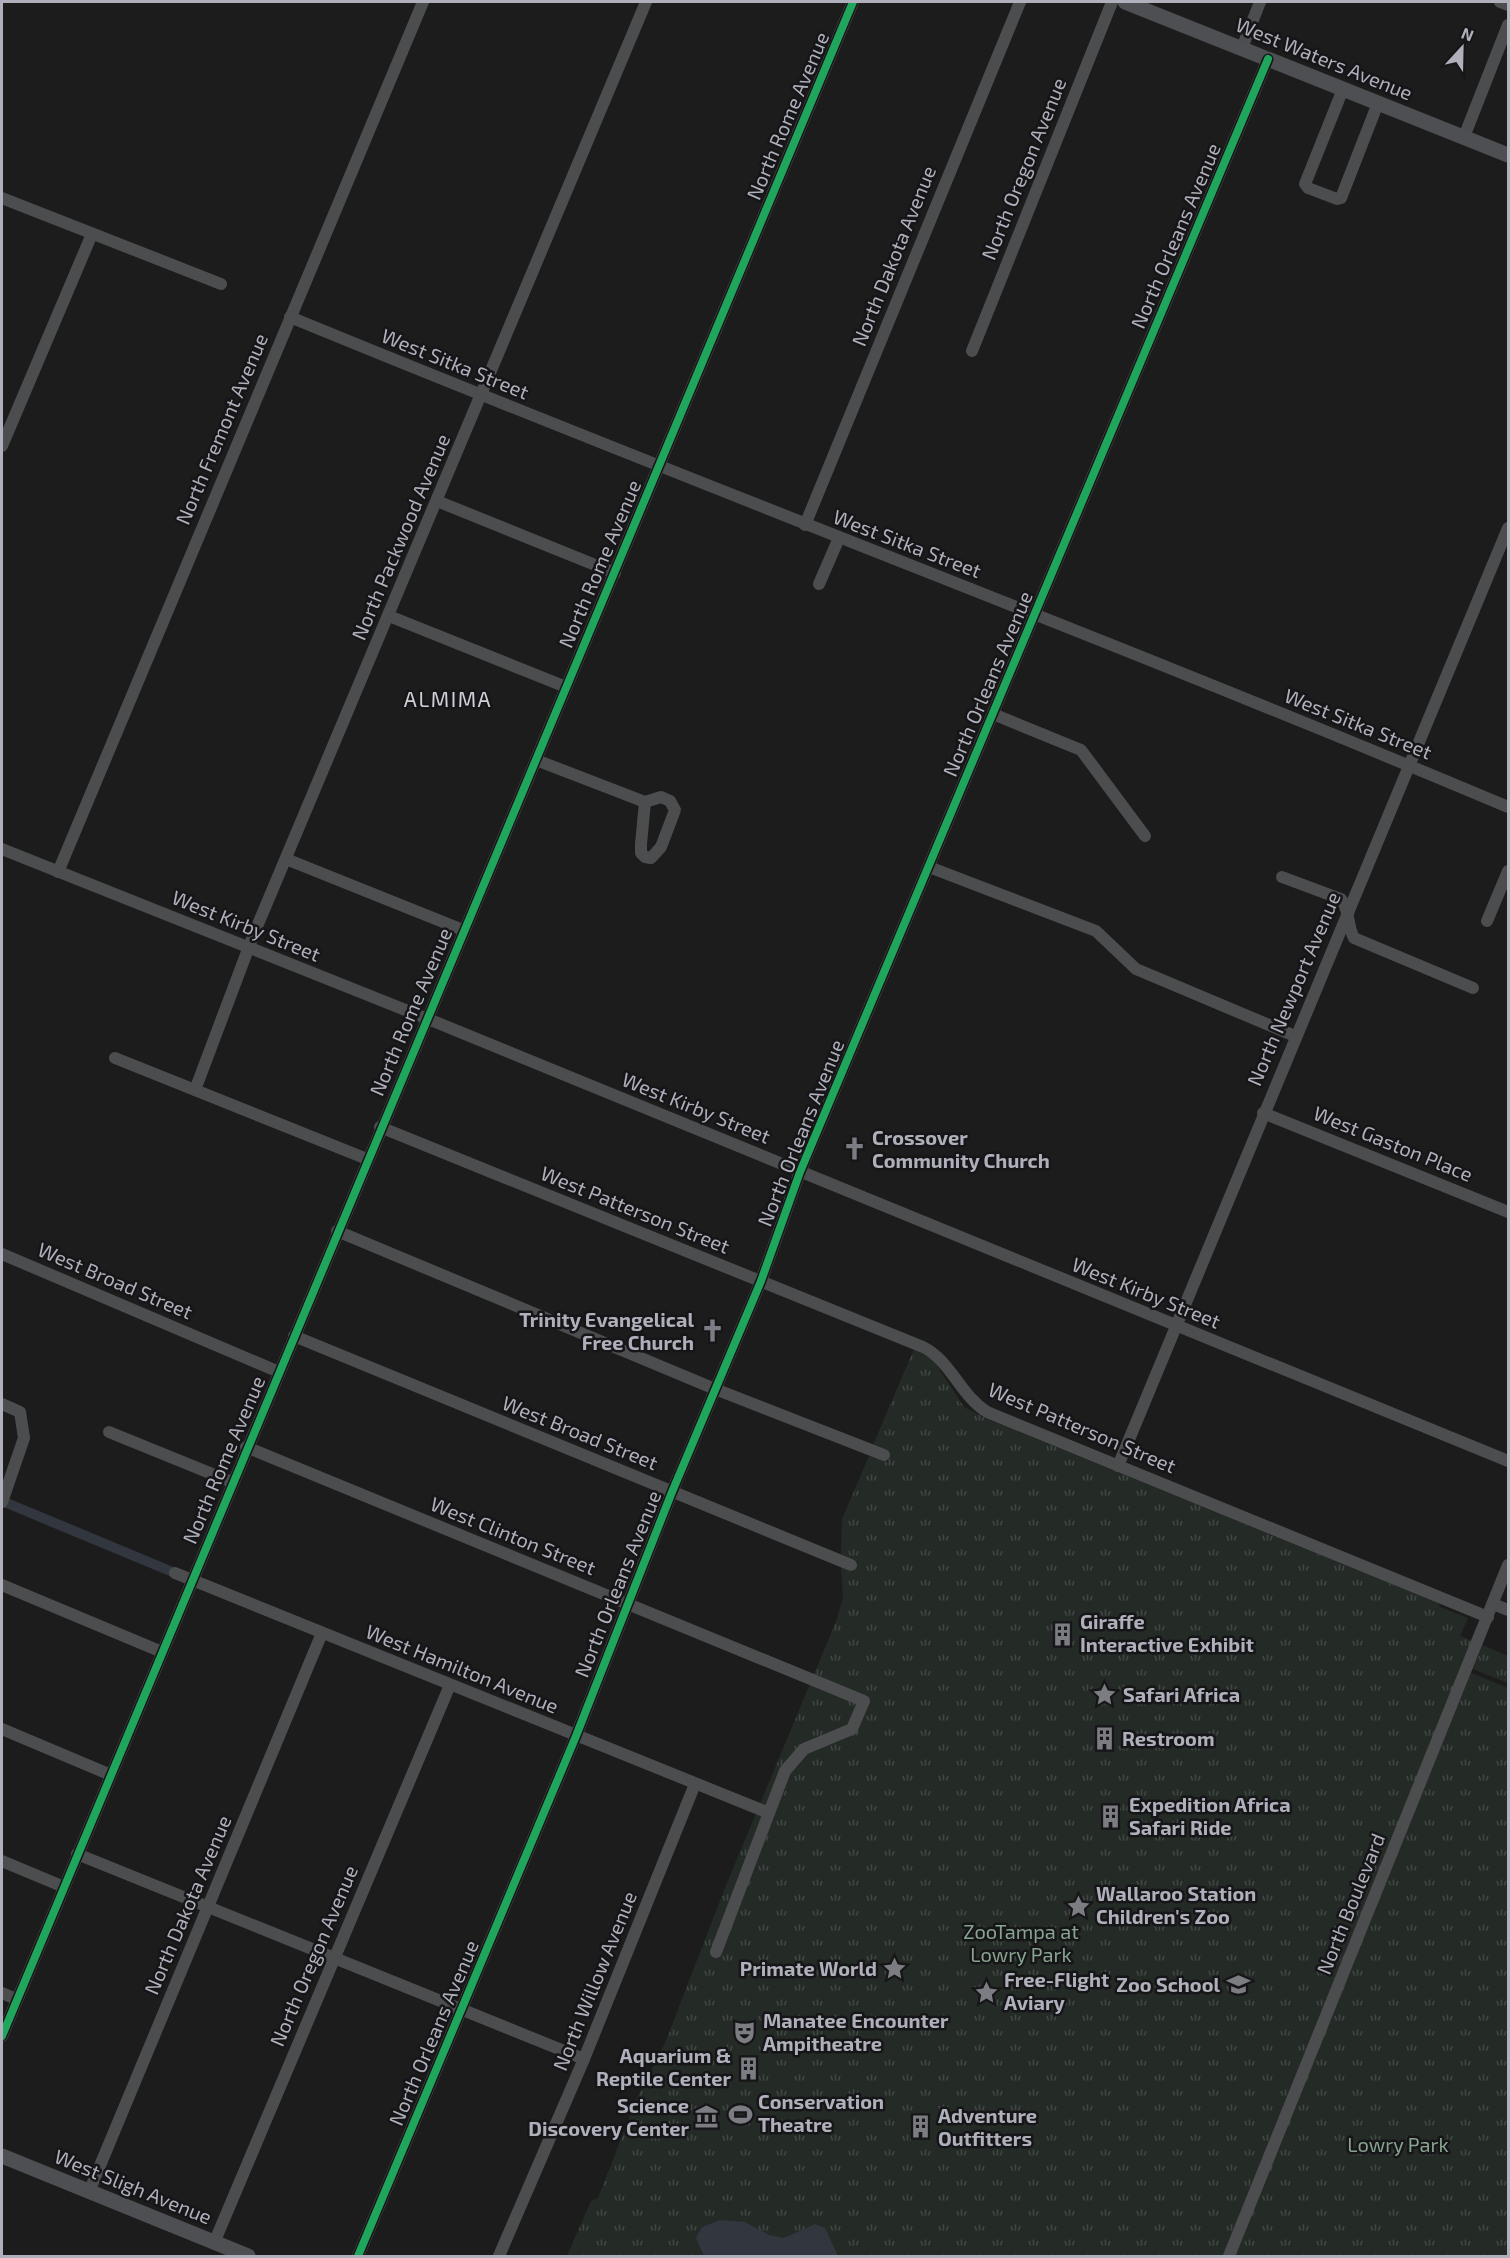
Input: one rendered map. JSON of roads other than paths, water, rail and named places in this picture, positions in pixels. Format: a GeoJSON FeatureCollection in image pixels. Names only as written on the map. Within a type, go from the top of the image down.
{"type":"FeatureCollection","features":[{"type":"Feature","properties":{"kind":"main road","name":"West Waters Avenue"},"geometry":{"type":"LineString","coordinates":[[1125,2],[1509,155]]}},
{"type":"Feature","properties":{"kind":"main road","name":"West Sligh Avenue"},"geometry":{"type":"LineString","coordinates":[[2,2156],[248,2256]]}},
{"type":"Feature","properties":{"kind":"street","name":"North Fremont Avenue"},"geometry":{"type":"LineString","coordinates":[[58,872],[423,2]]}},
{"type":"Feature","properties":{"kind":"street","name":"North Packwood Avenue"},"geometry":{"type":"LineString","coordinates":[[195,1090],[286,859],[646,2]]}},
{"type":"Feature","properties":{"kind":"street","name":"North Rome Avenue"},"geometry":{"type":"LineString","coordinates":[[2,2036],[246,1447],[853,2]]}},
{"type":"Feature","properties":{"kind":"street","name":"North Dakota Avenue"},"geometry":{"type":"LineString","coordinates":[[805,525],[1020,2]]}},
{"type":"Feature","properties":{"kind":"street","name":"North Oregon Avenue"},"geometry":{"type":"LineString","coordinates":[[972,351],[1112,2]]}},
{"type":"Feature","properties":{"kind":"street"},"geometry":{"type":"LineString","coordinates":[[1242,48],[1260,2]]}},
{"type":"Feature","properties":{"kind":"street"},"geometry":{"type":"LineString","coordinates":[[1500,2],[1509,5]]}},
{"type":"Feature","properties":{"kind":"street"},"geometry":{"type":"LineString","coordinates":[[1464,137],[1509,25]]}},
{"type":"Feature","properties":{"kind":"street","name":"North Orleans Avenue"},"geometry":{"type":"LineString","coordinates":[[358,2256],[576,1736],[672,1492],[761,1281],[800,1172],[1268,59]]}},
{"type":"Feature","properties":{"kind":"street"},"geometry":{"type":"LineString","coordinates":[[1343,89],[1305,184],[1308,188],[1337,199],[1341,198],[1378,103]]}},
{"type":"Feature","properties":{"kind":"street"},"geometry":{"type":"LineString","coordinates":[[2,198],[221,284]]}},
{"type":"Feature","properties":{"kind":"street"},"geometry":{"type":"LineString","coordinates":[[2,446],[92,234]]}},
{"type":"Feature","properties":{"kind":"street","name":"West Sitka Street"},"geometry":{"type":"LineString","coordinates":[[290,317],[481,396],[1034,615],[1509,807]]}},
{"type":"Feature","properties":{"kind":"street"},"geometry":{"type":"LineString","coordinates":[[437,501],[615,573]]}},
{"type":"Feature","properties":{"kind":"street","name":"North Newport Avenue"},"geometry":{"type":"LineString","coordinates":[[1118,1466],[1263,1113],[1509,528]]}},
{"type":"Feature","properties":{"kind":"street"},"geometry":{"type":"LineString","coordinates":[[819,584],[839,538]]}},
{"type":"Feature","properties":{"kind":"street"},"geometry":{"type":"LineString","coordinates":[[389,616],[566,687]]}},
{"type":"Feature","properties":{"kind":"street"},"geometry":{"type":"LineString","coordinates":[[993,714],[1081,750],[1145,836]]}},
{"type":"Feature","properties":{"kind":"street"},"geometry":{"type":"LineString","coordinates":[[536,760],[645,802],[661,797],[670,801],[675,810],[661,847],[651,858],[645,856],[641,848],[645,802]]}},
{"type":"Feature","properties":{"kind":"street","name":"West Kirby Street"},"geometry":{"type":"LineString","coordinates":[[2,849],[426,1018],[1509,1461]]}},
{"type":"Feature","properties":{"kind":"street"},"geometry":{"type":"LineString","coordinates":[[286,859],[463,930]]}},
{"type":"Feature","properties":{"kind":"street"},"geometry":{"type":"LineString","coordinates":[[929,867],[1096,931],[1136,969],[1296,1036]]}},
{"type":"Feature","properties":{"kind":"street"},"geometry":{"type":"LineString","coordinates":[[1487,921],[1509,872]]}},
{"type":"Feature","properties":{"kind":"street"},"geometry":{"type":"LineString","coordinates":[[1282,877],[1341,899],[1354,938],[1473,988]]}},
{"type":"Feature","properties":{"kind":"street"},"geometry":{"type":"LineString","coordinates":[[115,1058],[367,1159]]}},
{"type":"Feature","properties":{"kind":"street","name":"West Gaston Place"},"geometry":{"type":"LineString","coordinates":[[1263,1113],[1509,1212]]}},
{"type":"Feature","properties":{"kind":"street","name":"West Patterson Street"},"geometry":{"type":"LineString","coordinates":[[380,1127],[923,1347],[941,1360],[963,1392],[980,1408],[1488,1617]]}},
{"type":"Feature","properties":{"kind":"street"},"geometry":{"type":"LineString","coordinates":[[337,1231],[715,1389],[884,1455]]}},
{"type":"Feature","properties":{"kind":"street","name":"West Broad Street"},"geometry":{"type":"LineString","coordinates":[[2,1254],[279,1372]]}},
{"type":"Feature","properties":{"kind":"street","name":"West Broad Street"},"geometry":{"type":"LineString","coordinates":[[294,1336],[851,1565]]}},
{"type":"Feature","properties":{"kind":"street"},"geometry":{"type":"LineString","coordinates":[[2,1404],[20,1412],[24,1438],[2,1502]]}},
{"type":"Feature","properties":{"kind":"street"},"geometry":{"type":"LineString","coordinates":[[109,1432],[232,1482]]}},
{"type":"Feature","properties":{"kind":"street","name":"West Clinton Street"},"geometry":{"type":"LineString","coordinates":[[246,1447],[864,1701],[852,1729],[804,1749],[785,1771],[769,1813]]}},
{"type":"Feature","properties":{"kind":"street","name":"North Boulevard"},"geometry":{"type":"LineString","coordinates":[[1229,2256],[1509,1565]]}},
{"type":"Feature","properties":{"kind":"street","name":"West Hamilton Avenue"},"geometry":{"type":"LineString","coordinates":[[175,1573],[769,1813]]}},
{"type":"Feature","properties":{"kind":"street"},"geometry":{"type":"LineString","coordinates":[[2,1585],[162,1652]]}},
{"type":"Feature","properties":{"kind":"street"},"geometry":{"type":"LineString","coordinates":[[1493,1604],[1509,1610]]}},
{"type":"Feature","properties":{"kind":"street","name":"North Dakota Avenue"},"geometry":{"type":"LineString","coordinates":[[89,2192],[322,1633]]}},
{"type":"Feature","properties":{"kind":"street","name":"North Oregon Avenue"},"geometry":{"type":"LineString","coordinates":[[214,2242],[450,1685]]}},
{"type":"Feature","properties":{"kind":"street"},"geometry":{"type":"LineString","coordinates":[[2,1729],[111,1775]]}},
{"type":"Feature","properties":{"kind":"street","name":"North Willow Avenue"},"geometry":{"type":"LineString","coordinates":[[499,2256],[585,2059],[696,1784]]}},
{"type":"Feature","properties":{"kind":"street"},"geometry":{"type":"LineString","coordinates":[[716,1952],[769,1813]]}},
{"type":"Feature","properties":{"kind":"street"},"geometry":{"type":"LineString","coordinates":[[77,1854],[585,2059]]}},
{"type":"Feature","properties":{"kind":"street"},"geometry":{"type":"LineString","coordinates":[[2,1861],[64,1887]]}},
{"type":"Feature","properties":{"kind":"street"},"geometry":{"type":"LineString","coordinates":[[2,1993],[16,1999]]}},
{"type":"Feature","properties":{"kind":"waterway"},"geometry":{"type":"LineString","coordinates":[[2,1501],[175,1573]]}},
{"type":"Feature","properties":{"kind":"place","name":"Crossover Community Church"},"geometry":{"type":"Point","coordinates":[854,1149]}},
{"type":"Feature","properties":{"kind":"place","name":"Trinity Evangelical Free Church"},"geometry":{"type":"Point","coordinates":[712,1331]}},
{"type":"Feature","properties":{"kind":"place","name":"Giraffe Interactive Exhibit"},"geometry":{"type":"Point","coordinates":[1062,1634]}},
{"type":"Feature","properties":{"kind":"place","name":"Safari Africa"},"geometry":{"type":"Point","coordinates":[1105,1695]}},
{"type":"Feature","properties":{"kind":"place","name":"Restroom"},"geometry":{"type":"Point","coordinates":[1104,1739]}},
{"type":"Feature","properties":{"kind":"place","name":"Expedition Africa Safari Ride"},"geometry":{"type":"Point","coordinates":[1111,1817]}},
{"type":"Feature","properties":{"kind":"place","name":"Wallaroo Station Children's Zoo"},"geometry":{"type":"Point","coordinates":[1078,1906]}},
{"type":"Feature","properties":{"kind":"place","name":"Primate World"},"geometry":{"type":"Point","coordinates":[895,1969]}},
{"type":"Feature","properties":{"kind":"place","name":"Zoo School"},"geometry":{"type":"Point","coordinates":[1238,1985]}},
{"type":"Feature","properties":{"kind":"place","name":"Free-Flight Aviary"},"geometry":{"type":"Point","coordinates":[986,1992]}},
{"type":"Feature","properties":{"kind":"place","name":"Manatee Encounter Ampitheatre"},"geometry":{"type":"Point","coordinates":[745,2033]}},
{"type":"Feature","properties":{"kind":"place","name":"Aquarium & Reptile Center"},"geometry":{"type":"Point","coordinates":[749,2068]}},
{"type":"Feature","properties":{"kind":"place","name":"Conservation Theatre"},"geometry":{"type":"Point","coordinates":[740,2114]}},
{"type":"Feature","properties":{"kind":"place","name":"Science Discovery Center"},"geometry":{"type":"Point","coordinates":[707,2117]}},
{"type":"Feature","properties":{"kind":"place","name":"Adventure Outfitters"},"geometry":{"type":"Point","coordinates":[920,2127]}},
{"type":"Feature","properties":{"kind":"district","name":"ALMIMA"},"geometry":{"type":"Point","coordinates":[448,700]}},
{"type":"Feature","properties":{"kind":"park label","name":"ZooTampa at Lowry Park"},"geometry":{"type":"Point","coordinates":[1021,1944]}},
{"type":"Feature","properties":{"kind":"park label","name":"Lowry Park"},"geometry":{"type":"Point","coordinates":[1398,2145]}}]}
